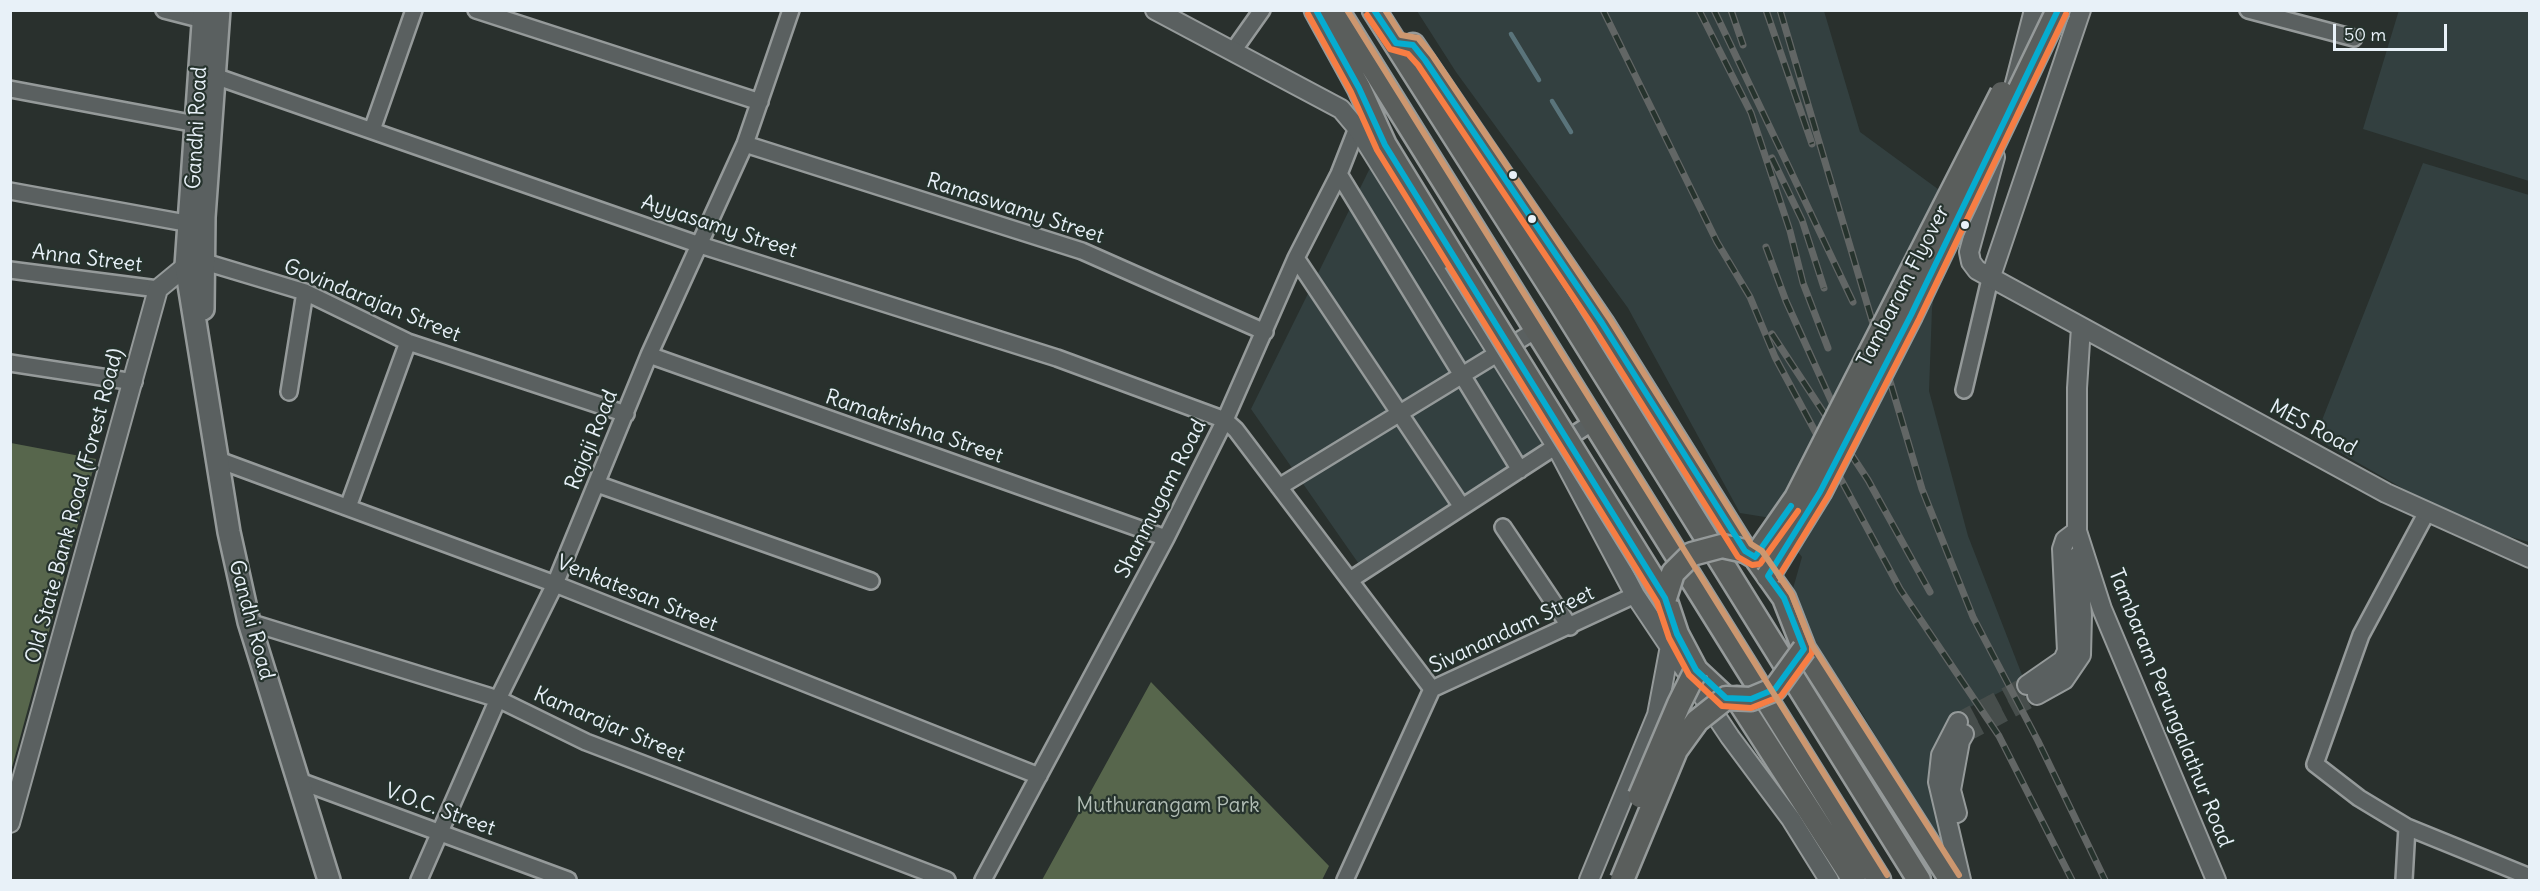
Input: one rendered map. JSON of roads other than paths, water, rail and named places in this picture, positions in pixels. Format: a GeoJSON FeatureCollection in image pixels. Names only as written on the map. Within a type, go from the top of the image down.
{"type":"FeatureCollection","features":[{"type":"Feature","properties":{"kind":"main road"},"geometry":{"type":"LineString","coordinates":[[1316,10],[1348,67],[1385,145],[1665,598],[1677,634],[1696,670],[1731,698],[1854,880]]}},
{"type":"Feature","properties":{"kind":"main road"},"geometry":{"type":"LineString","coordinates":[[1337,10],[1878,880]]}},
{"type":"Feature","properties":{"kind":"main road"},"geometry":{"type":"LineString","coordinates":[[1374,10],[1919,880]]}},
{"type":"Feature","properties":{"kind":"main road","name":"Tambaram Flyover"},"geometry":{"type":"LineString","coordinates":[[1750,554],[1796,498],[2044,10]]}},
{"type":"Feature","properties":{"kind":"main road","name":"Tambaram Flyover"},"geometry":{"type":"LineString","coordinates":[[1768,576],[1820,492],[1901,336],[2058,10]]}},
{"type":"Feature","properties":{"kind":"main road","name":"Gandhi Road"},"geometry":{"type":"LineString","coordinates":[[196,264],[204,217],[209,14]]}},
{"type":"Feature","properties":{"kind":"main road"},"geometry":{"type":"LineString","coordinates":[[1396,43],[1413,45],[1425,60],[1602,323],[1750,554],[1784,598],[1804,649],[1951,880]]}},
{"type":"Feature","properties":{"kind":"main road","name":"Gandhi Road"},"geometry":{"type":"LineString","coordinates":[[208,74],[196,124],[191,224],[196,264],[201,352],[216,459],[249,622],[329,880]]}},
{"type":"Feature","properties":{"kind":"main road"},"geometry":{"type":"LineString","coordinates":[[1665,598],[1673,573],[1692,554],[1722,546],[1750,554]]}},
{"type":"Feature","properties":{"kind":"main road"},"geometry":{"type":"LineString","coordinates":[[1622,880],[1676,750],[1697,721],[1731,698],[1751,699],[1775,689],[1804,649]]}},
{"type":"Feature","properties":{"kind":"main road"},"geometry":{"type":"LineString","coordinates":[[1605,880],[1665,735],[1696,670]]}},
{"type":"Feature","properties":{"kind":"street"},"geometry":{"type":"LineString","coordinates":[[164,10],[209,14]]}},
{"type":"Feature","properties":{"kind":"street"},"geometry":{"type":"LineString","coordinates":[[372,130],[414,10]]}},
{"type":"Feature","properties":{"kind":"street"},"geometry":{"type":"LineString","coordinates":[[476,10],[760,102]]}},
{"type":"Feature","properties":{"kind":"street","name":"Rajaji Road"},"geometry":{"type":"LineString","coordinates":[[419,880],[498,699],[555,584],[649,355],[745,144],[791,10]]}},
{"type":"Feature","properties":{"kind":"street"},"geometry":{"type":"LineString","coordinates":[[1155,10],[1341,109],[1357,128],[1556,446],[1635,595],[1730,737],[1791,819],[1829,880]]}},
{"type":"Feature","properties":{"kind":"street"},"geometry":{"type":"LineString","coordinates":[[1233,51],[1262,10]]}},
{"type":"Feature","properties":{"kind":"street"},"geometry":{"type":"LineString","coordinates":[[2034,10],[1969,252],[1971,262],[1977,270],[1990,279],[2081,327]]}},
{"type":"Feature","properties":{"kind":"street"},"geometry":{"type":"LineString","coordinates":[[1964,390],[1990,279],[2081,10]]}},
{"type":"Feature","properties":{"kind":"street"},"geometry":{"type":"LineString","coordinates":[[2248,10],[2354,38]]}},
{"type":"Feature","properties":{"kind":"street","name":"Ayyasamy Street"},"geometry":{"type":"LineString","coordinates":[[208,74],[698,244],[1057,358],[1225,420]]}},
{"type":"Feature","properties":{"kind":"street"},"geometry":{"type":"LineString","coordinates":[[10,89],[196,124]]}},
{"type":"Feature","properties":{"kind":"street","name":"Shanmugam Road"},"geometry":{"type":"LineString","coordinates":[[983,880],[1166,538],[1225,420],[1296,258],[1340,174],[1357,128]]}},
{"type":"Feature","properties":{"kind":"street","name":"Ramaswamy Street"},"geometry":{"type":"LineString","coordinates":[[745,144],[1082,251],[1265,332]]}},
{"type":"Feature","properties":{"kind":"street"},"geometry":{"type":"LineString","coordinates":[[1340,174],[1520,470]]}},
{"type":"Feature","properties":{"kind":"street"},"geometry":{"type":"LineString","coordinates":[[10,191],[191,224]]}},
{"type":"Feature","properties":{"kind":"street"},"geometry":{"type":"LineString","coordinates":[[1296,258],[1462,507]]}},
{"type":"Feature","properties":{"kind":"street"},"geometry":{"type":"LineString","coordinates":[[158,289],[196,264]]}},
{"type":"Feature","properties":{"kind":"street","name":"Govindarajan Street"},"geometry":{"type":"LineString","coordinates":[[196,264],[305,292],[408,342],[626,414]]}},
{"type":"Feature","properties":{"kind":"street","name":"Anna Street"},"geometry":{"type":"LineString","coordinates":[[10,270],[158,289]]}},
{"type":"Feature","properties":{"kind":"street","name":"Old State Bank Road (Forest Road)"},"geometry":{"type":"LineString","coordinates":[[10,823],[158,289]]}},
{"type":"Feature","properties":{"kind":"street"},"geometry":{"type":"LineString","coordinates":[[289,392],[305,292]]}},
{"type":"Feature","properties":{"kind":"street","name":"MES Road"},"geometry":{"type":"LineString","coordinates":[[2081,327],[2386,492],[2529,558]]}},
{"type":"Feature","properties":{"kind":"street","name":"Tambaram Perungalathur Road"},"geometry":{"type":"LineString","coordinates":[[2081,327],[2077,388],[2079,538],[2102,609],[2216,880]]}},
{"type":"Feature","properties":{"kind":"street"},"geometry":{"type":"LineString","coordinates":[[1279,487],[1536,330]]}},
{"type":"Feature","properties":{"kind":"street"},"geometry":{"type":"LineString","coordinates":[[348,507],[408,342]]}},
{"type":"Feature","properties":{"kind":"street","name":"Ramakrishna Street"},"geometry":{"type":"LineString","coordinates":[[649,355],[1166,538]]}},
{"type":"Feature","properties":{"kind":"street"},"geometry":{"type":"LineString","coordinates":[[10,363],[134,382]]}},
{"type":"Feature","properties":{"kind":"street"},"geometry":{"type":"LineString","coordinates":[[1225,420],[1236,430],[1432,689]]}},
{"type":"Feature","properties":{"kind":"street"},"geometry":{"type":"LineString","coordinates":[[1350,580],[1593,422]]}},
{"type":"Feature","properties":{"kind":"street","name":"Venkatesan Street"},"geometry":{"type":"LineString","coordinates":[[216,459],[555,584],[1039,776]]}},
{"type":"Feature","properties":{"kind":"street"},"geometry":{"type":"LineString","coordinates":[[597,484],[871,581]]}},
{"type":"Feature","properties":{"kind":"street"},"geometry":{"type":"LineString","coordinates":[[2427,512],[2361,635],[2315,764],[2359,798],[2407,827],[2529,877]]}},
{"type":"Feature","properties":{"kind":"street"},"geometry":{"type":"LineString","coordinates":[[1503,527],[1570,627]]}},
{"type":"Feature","properties":{"kind":"street"},"geometry":{"type":"LineString","coordinates":[[2032,690],[2064,680],[2081,655],[2082,615],[2077,560],[2079,538]]}},
{"type":"Feature","properties":{"kind":"street","name":"Sivanandam Street"},"geometry":{"type":"LineString","coordinates":[[1345,880],[1432,689],[1635,595]]}},
{"type":"Feature","properties":{"kind":"street","name":"Kamarajar Street"},"geometry":{"type":"LineString","coordinates":[[249,622],[498,699],[586,742],[947,880]]}},
{"type":"Feature","properties":{"kind":"street"},"geometry":{"type":"LineString","coordinates":[[1589,880],[1657,715],[1670,646]]}},
{"type":"Feature","properties":{"kind":"street"},"geometry":{"type":"LineString","coordinates":[[1961,880],[1938,782],[1941,755],[1961,728],[1951,790],[1973,880]]}},
{"type":"Feature","properties":{"kind":"street","name":"V.O.C. Street"},"geometry":{"type":"LineString","coordinates":[[297,780],[568,880]]}},
{"type":"Feature","properties":{"kind":"street"},"geometry":{"type":"LineString","coordinates":[[2404,880],[2407,827]]}},
{"type":"Feature","properties":{"kind":"waterway"},"geometry":{"type":"LineString","coordinates":[[1511,34],[1539,80]]}},
{"type":"Feature","properties":{"kind":"waterway"},"geometry":{"type":"LineString","coordinates":[[1552,101],[1571,132]]}},
{"type":"Feature","properties":{"kind":"tunnel"},"geometry":{"type":"LineString","coordinates":[[1958,722],[2027,685]]}},
{"type":"Feature","properties":{"kind":"tunnel"},"geometry":{"type":"LineString","coordinates":[[1964,734],[2037,695]]}},
{"type":"Feature","properties":{"kind":"railway"},"geometry":{"type":"LineString","coordinates":[[1603,10],[1717,242],[1750,297],[1775,357],[1900,589],[1999,736],[2072,880]]}},
{"type":"Feature","properties":{"kind":"railway"},"geometry":{"type":"LineString","coordinates":[[1699,10],[1751,113],[1790,231],[1803,283],[1828,348]]}},
{"type":"Feature","properties":{"kind":"railway"},"geometry":{"type":"LineString","coordinates":[[1714,10],[1853,302]]}},
{"type":"Feature","properties":{"kind":"railway"},"geometry":{"type":"LineString","coordinates":[[1731,10],[1743,45]]}},
{"type":"Feature","properties":{"kind":"railway"},"geometry":{"type":"LineString","coordinates":[[1766,10],[1812,144]]}},
{"type":"Feature","properties":{"kind":"railway"},"geometry":{"type":"LineString","coordinates":[[1780,10],[1922,489],[1973,617],[2038,741],[2105,880]]}},
{"type":"Feature","properties":{"kind":"railway"},"geometry":{"type":"LineString","coordinates":[[1772,158],[1802,220],[1824,288]]}},
{"type":"Feature","properties":{"kind":"railway"},"geometry":{"type":"LineString","coordinates":[[1766,247],[1786,301],[1849,440]]}},
{"type":"Feature","properties":{"kind":"railway"},"geometry":{"type":"LineString","coordinates":[[1772,334],[1868,480],[1930,592]]}},
{"type":"Feature","properties":{"kind":"park label","name":"Muthurangam Park"},"geometry":{"type":"Point","coordinates":[1168,806]}}]}
